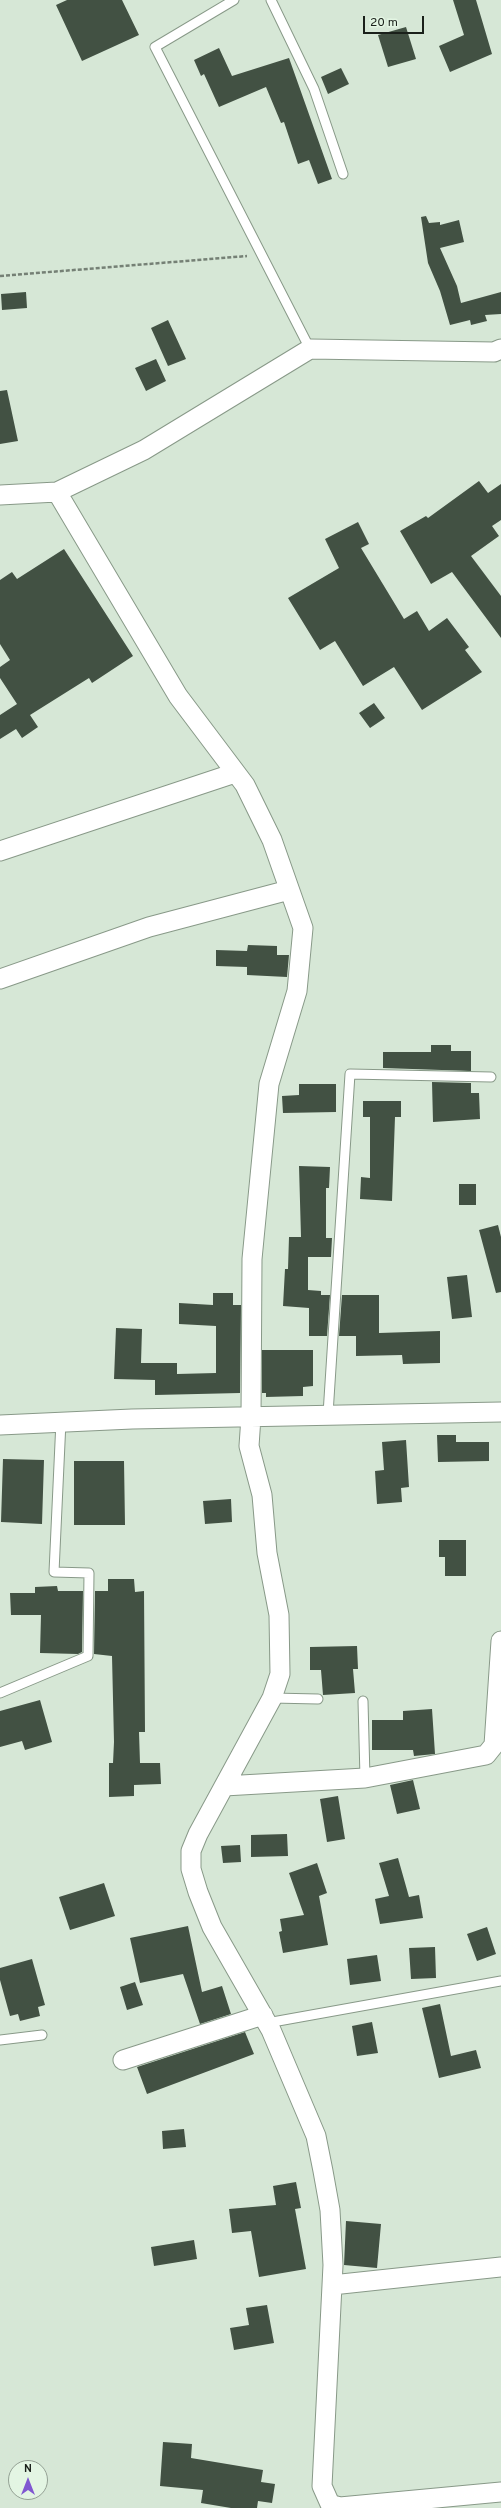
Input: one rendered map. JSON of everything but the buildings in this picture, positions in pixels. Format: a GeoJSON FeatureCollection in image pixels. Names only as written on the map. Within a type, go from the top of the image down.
{"type":"FeatureCollection","features":[{"type":"Feature","properties":{"kind":"street"},"geometry":{"type":"LineString","coordinates":[[0,494],[57,492],[144,450],[310,349],[494,352],[501,349]]}},
{"type":"Feature","properties":{"kind":"street"},"geometry":{"type":"LineString","coordinates":[[57,492],[178,696],[245,785],[272,840],[303,928],[297,991],[269,1084],[252,1259],[252,1417],[249,1446],[262,1495],[267,1553],[279,1615],[280,1674],[272,1698],[224,1786],[191,1851],[191,1868],[212,1927],[265,2019],[316,2136],[330,2210],[332,2285],[322,2486],[329,2506],[340,2507],[501,2492]]}},
{"type":"Feature","properties":{"kind":"street"},"geometry":{"type":"LineString","coordinates":[[0,851],[235,773]]}},
{"type":"Feature","properties":{"kind":"street"},"geometry":{"type":"LineString","coordinates":[[0,979],[149,927],[289,890]]}},
{"type":"Feature","properties":{"kind":"street"},"geometry":{"type":"LineString","coordinates":[[0,1425],[61,1421],[328,1414],[501,1412]]}},
{"type":"Feature","properties":{"kind":"street"},"geometry":{"type":"LineString","coordinates":[[224,1786],[365,1778],[486,1755],[492,1751],[494,1745],[501,1641]]}},
{"type":"Feature","properties":{"kind":"street"},"geometry":{"type":"LineString","coordinates":[[123,2060],[265,2019]]}},
{"type":"Feature","properties":{"kind":"street"},"geometry":{"type":"LineString","coordinates":[[332,2285],[501,2267]]}},
{"type":"Feature","properties":{"kind":"lane"},"geometry":{"type":"LineString","coordinates":[[234,0],[155,47],[310,349]]}},
{"type":"Feature","properties":{"kind":"lane"},"geometry":{"type":"LineString","coordinates":[[271,0],[314,89],[343,174]]}},
{"type":"Feature","properties":{"kind":"lane"},"geometry":{"type":"LineString","coordinates":[[328,1414],[350,1074],[491,1077]]}},
{"type":"Feature","properties":{"kind":"lane"},"geometry":{"type":"LineString","coordinates":[[0,1693],[88,1656],[89,1573],[54,1572],[61,1421]]}},
{"type":"Feature","properties":{"kind":"lane"},"geometry":{"type":"LineString","coordinates":[[272,1698],[318,1699]]}},
{"type":"Feature","properties":{"kind":"lane"},"geometry":{"type":"LineString","coordinates":[[363,1701],[365,1778]]}},
{"type":"Feature","properties":{"kind":"lane"},"geometry":{"type":"LineString","coordinates":[[265,2019],[501,1981]]}},
{"type":"Feature","properties":{"kind":"lane"},"geometry":{"type":"LineString","coordinates":[[0,2040],[42,2035]]}},
{"type":"Feature","properties":{"kind":"path"},"geometry":{"type":"LineString","coordinates":[[0,276],[261,254]]}}]}
